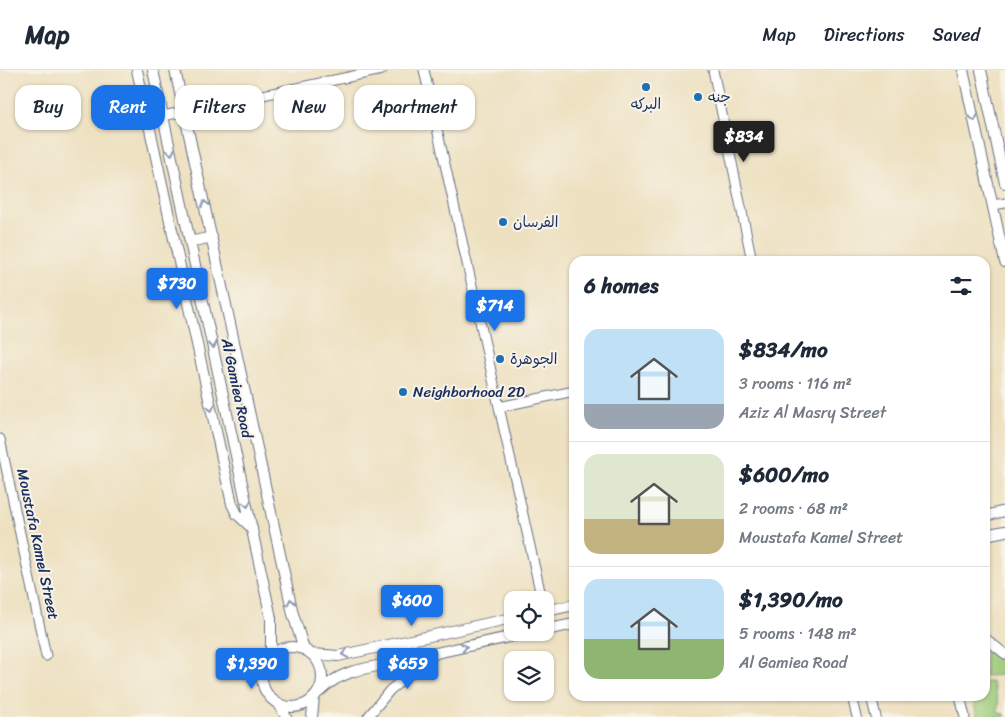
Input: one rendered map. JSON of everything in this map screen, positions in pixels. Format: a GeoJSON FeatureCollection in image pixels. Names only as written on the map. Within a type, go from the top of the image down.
{"type":"FeatureCollection","features":[{"type":"Feature","properties":{"kind":"street"},"geometry":{"type":"LineString","coordinates":[[137,70],[232,504],[237,514],[252,528]]}},
{"type":"Feature","properties":{"kind":"street","name":"Al Gamiea Road"},"geometry":{"type":"LineString","coordinates":[[153,70],[156,85]]}},
{"type":"Feature","properties":{"kind":"street","name":"Al Gamiea Road"},"geometry":{"type":"LineString","coordinates":[[175,70],[179,85]]}},
{"type":"Feature","properties":{"kind":"street"},"geometry":{"type":"LineString","coordinates":[[264,95],[382,70]]}},
{"type":"Feature","properties":{"kind":"street"},"geometry":{"type":"LineString","coordinates":[[424,70],[540,591]]}},
{"type":"Feature","properties":{"kind":"street"},"geometry":{"type":"LineString","coordinates":[[713,70],[751,256]]}},
{"type":"Feature","properties":{"kind":"street"},"geometry":{"type":"LineString","coordinates":[[963,70],[993,205],[1001,222],[1005,262]]}},
{"type":"Feature","properties":{"kind":"street"},"geometry":{"type":"LineString","coordinates":[[980,70],[1005,183]]}},
{"type":"Feature","properties":{"kind":"street","name":"Al Gamiea Road"},"geometry":{"type":"LineString","coordinates":[[165,125],[271,618],[271,655]]}},
{"type":"Feature","properties":{"kind":"street","name":"Al Gamiea Road"},"geometry":{"type":"LineString","coordinates":[[189,130],[293,614],[308,651]]}},
{"type":"Feature","properties":{"kind":"street"},"geometry":{"type":"LineString","coordinates":[[993,205],[1005,203]]}},
{"type":"Feature","properties":{"kind":"street"},"geometry":{"type":"LineString","coordinates":[[190,242],[212,238]]}},
{"type":"Feature","properties":{"kind":"street"},"geometry":{"type":"LineString","coordinates":[[499,406],[569,392]]}},
{"type":"Feature","properties":{"kind":"street","name":"Moustafa Kamel Street"},"geometry":{"type":"LineString","coordinates":[[0,439],[46,656]]}},
{"type":"Feature","properties":{"kind":"street"},"geometry":{"type":"LineString","coordinates":[[990,515],[1005,511]]}},
{"type":"Feature","properties":{"kind":"street"},"geometry":{"type":"LineString","coordinates":[[990,535],[1005,531]]}},
{"type":"Feature","properties":{"kind":"street"},"geometry":{"type":"LineString","coordinates":[[554,609],[569,606]]}},
{"type":"Feature","properties":{"kind":"street"},"geometry":{"type":"LineString","coordinates":[[286,717],[278,704],[269,696],[263,682],[264,667],[271,655],[283,648],[290,647],[338,656],[504,620]]}},
{"type":"Feature","properties":{"kind":"street"},"geometry":{"type":"LineString","coordinates":[[554,628],[569,625]]}},
{"type":"Feature","properties":{"kind":"street"},"geometry":{"type":"LineString","coordinates":[[278,704],[298,707],[317,695],[329,682],[341,675],[354,671],[504,638]]}},
{"type":"Feature","properties":{"kind":"street"},"geometry":{"type":"LineString","coordinates":[[990,642],[1005,654]]}},
{"type":"Feature","properties":{"kind":"street"},"geometry":{"type":"LineString","coordinates":[[308,651],[321,668],[323,676],[312,717]]}},
{"type":"Feature","properties":{"kind":"street"},"geometry":{"type":"LineString","coordinates":[[368,717],[390,690],[436,653]]}},
{"type":"Feature","properties":{"kind":"street"},"geometry":{"type":"LineString","coordinates":[[853,701],[856,717]]}},
{"type":"Feature","properties":{"kind":"street"},"geometry":{"type":"LineString","coordinates":[[872,701],[876,717]]}},
{"type":"Feature","properties":{"kind":"street"},"geometry":{"type":"LineString","coordinates":[[961,701],[965,717]]}},
{"type":"Feature","properties":{"kind":"green space"},"geometry":{"type":"Polygon","coordinates":[[[990,652],[1005,666],[1005,675],[990,676],[990,652]]]}},
{"type":"Feature","properties":{"kind":"green space"},"geometry":{"type":"Polygon","coordinates":[[[990,682],[992,682],[999,704],[997,710],[999,713],[1004,714],[1005,717],[977,717],[973,701],[990,701],[990,682]]]}},
{"type":"Feature","properties":{"kind":"place","name":"البركه"},"geometry":{"type":"Point","coordinates":[646,87]}},
{"type":"Feature","properties":{"kind":"place","name":"جنه"},"geometry":{"type":"Point","coordinates":[698,97]}},
{"type":"Feature","properties":{"kind":"place","name":"الفرسان"},"geometry":{"type":"Point","coordinates":[503,222]}},
{"type":"Feature","properties":{"kind":"place","name":"الجوهرة"},"geometry":{"type":"Point","coordinates":[500,359]}},
{"type":"Feature","properties":{"kind":"place","name":"Neighborhood 2D"},"geometry":{"type":"Point","coordinates":[403,392]}}]}
